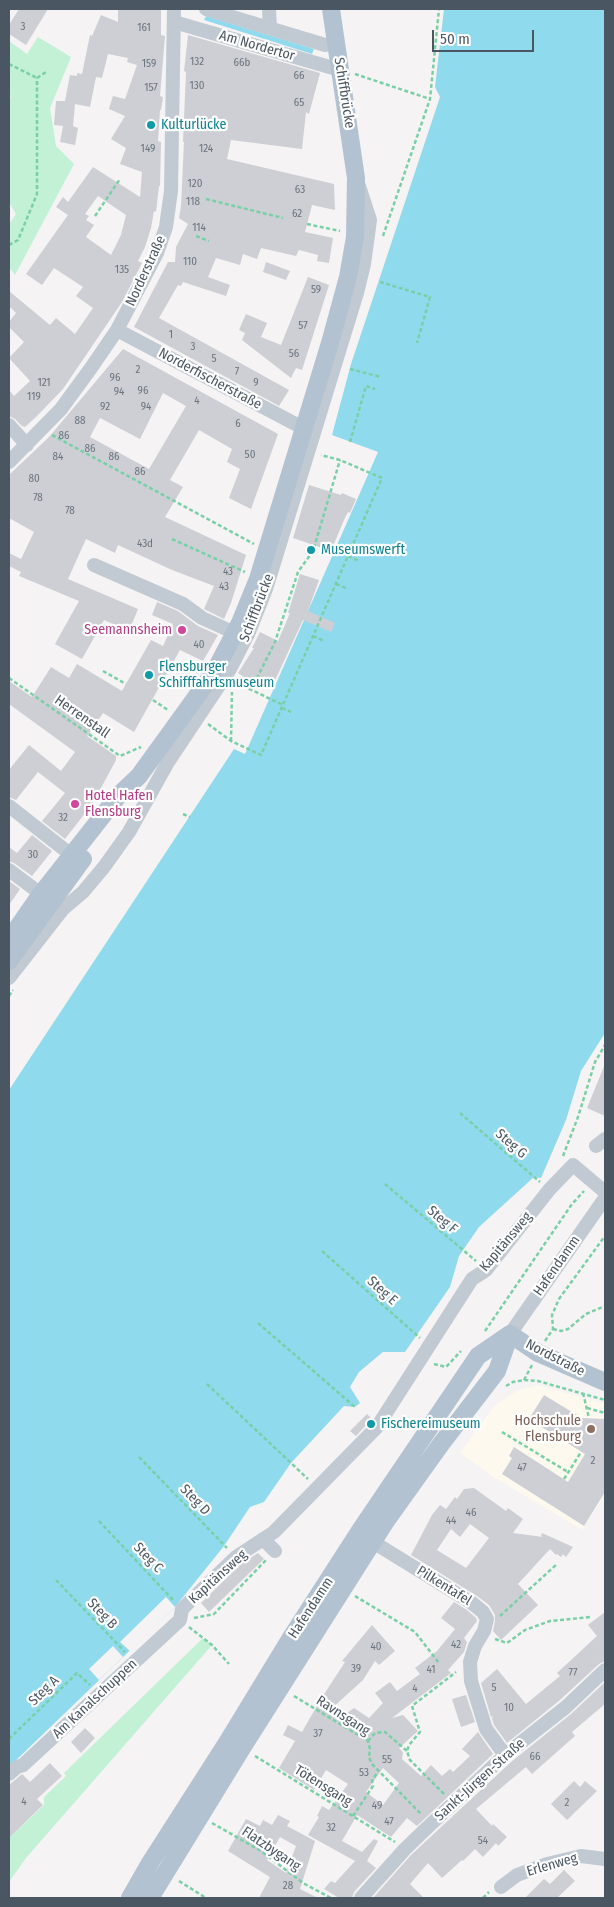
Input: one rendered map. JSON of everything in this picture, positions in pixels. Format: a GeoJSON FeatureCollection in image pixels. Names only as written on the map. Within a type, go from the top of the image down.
{"type":"FeatureCollection","features":[{"type":"Feature","properties":{"kind":"main road","name":"Schiffbrücke"},"geometry":{"type":"LineString","coordinates":[[9,962],[119,795],[139,776],[215,671],[235,633],[258,579],[348,277],[355,237],[356,178],[331,9]]}},
{"type":"Feature","properties":{"kind":"main road","name":"Schiffbrücke"},"geometry":{"type":"LineString","coordinates":[[9,938],[41,894],[76,859]]}},
{"type":"Feature","properties":{"kind":"main road","name":"Nordstraße"},"geometry":{"type":"LineString","coordinates":[[510,1334],[538,1353],[603,1381]]}},
{"type":"Feature","properties":{"kind":"main road","name":"Hafendamm"},"geometry":{"type":"LineString","coordinates":[[150,1898],[279,1688],[373,1542],[441,1444],[497,1371],[510,1334]]}},
{"type":"Feature","properties":{"kind":"main road","name":"Hafendamm"},"geometry":{"type":"LineString","coordinates":[[130,1898],[292,1636],[440,1412],[478,1356],[510,1334]]}},
{"type":"Feature","properties":{"kind":"street"},"geometry":{"type":"LineString","coordinates":[[206,9],[325,45]]}},
{"type":"Feature","properties":{"kind":"street"},"geometry":{"type":"LineString","coordinates":[[269,9],[270,28]]}},
{"type":"Feature","properties":{"kind":"street","name":"Am Nordertor"},"geometry":{"type":"LineString","coordinates":[[174,15],[340,70]]}},
{"type":"Feature","properties":{"kind":"street","name":"Norderstraße"},"geometry":{"type":"LineString","coordinates":[[9,462],[28,445],[61,409],[117,330],[157,253],[166,227],[171,191],[174,15]]}},
{"type":"Feature","properties":{"kind":"street","name":"Schiffbrücke"},"geometry":{"type":"LineString","coordinates":[[9,978],[63,909],[83,892],[104,867],[129,832],[168,762],[230,669],[249,632],[266,589],[362,274],[370,220],[356,178]]}},
{"type":"Feature","properties":{"kind":"street","name":"Norderfischerstraße"},"geometry":{"type":"LineString","coordinates":[[117,330],[302,428]]}},
{"type":"Feature","properties":{"kind":"street"},"geometry":{"type":"LineString","coordinates":[[9,425],[28,445]]}},
{"type":"Feature","properties":{"kind":"street"},"geometry":{"type":"LineString","coordinates":[[94,565],[183,604],[202,618],[235,633]]}},
{"type":"Feature","properties":{"kind":"street"},"geometry":{"type":"LineString","coordinates":[[9,806],[76,859]]}},
{"type":"Feature","properties":{"kind":"street"},"geometry":{"type":"LineString","coordinates":[[9,870],[41,894]]}},
{"type":"Feature","properties":{"kind":"street","name":"Kapitänsweg"},"geometry":{"type":"LineString","coordinates":[[181,1615],[236,1557],[274,1532],[380,1430],[472,1279],[486,1270],[549,1190],[573,1165],[605,1192]]}},
{"type":"Feature","properties":{"kind":"street","name":"Hafendamm"},"geometry":{"type":"LineString","coordinates":[[510,1334],[605,1198]]}},
{"type":"Feature","properties":{"kind":"street"},"geometry":{"type":"LineString","coordinates":[[263,1539],[275,1551]]}},
{"type":"Feature","properties":{"kind":"street","name":"Pilkentafel"},"geometry":{"type":"LineString","coordinates":[[373,1542],[472,1603],[483,1612],[485,1625]]}},
{"type":"Feature","properties":{"kind":"street","name":"Am Kanalschuppen"},"geometry":{"type":"LineString","coordinates":[[9,1774],[17,1767],[23,1765],[135,1662],[181,1615]]}},
{"type":"Feature","properties":{"kind":"street"},"geometry":{"type":"LineString","coordinates":[[485,1625],[470,1662],[471,1681],[486,1729],[505,1755]]}},
{"type":"Feature","properties":{"kind":"street","name":"Sankt-Jürgen-Straße"},"geometry":{"type":"LineString","coordinates":[[361,1898],[405,1849],[505,1755],[566,1707],[605,1670]]}},
{"type":"Feature","properties":{"kind":"street","name":"Erlenweg"},"geometry":{"type":"LineString","coordinates":[[502,1886],[517,1875],[547,1864],[581,1856],[605,1859]]}},
{"type":"Feature","properties":{"kind":"path"},"geometry":{"type":"LineString","coordinates":[[382,238],[430,99],[439,9]]}},
{"type":"Feature","properties":{"kind":"path"},"geometry":{"type":"LineString","coordinates":[[9,64],[37,78]]}},
{"type":"Feature","properties":{"kind":"path"},"geometry":{"type":"LineString","coordinates":[[37,78],[46,72]]}},
{"type":"Feature","properties":{"kind":"path"},"geometry":{"type":"LineString","coordinates":[[359,75],[430,99]]}},
{"type":"Feature","properties":{"kind":"path"},"geometry":{"type":"LineString","coordinates":[[9,245],[18,240],[38,194],[37,78]]}},
{"type":"Feature","properties":{"kind":"path"},"geometry":{"type":"LineString","coordinates":[[95,216],[120,179]]}},
{"type":"Feature","properties":{"kind":"path"},"geometry":{"type":"LineString","coordinates":[[206,199],[283,218]]}},
{"type":"Feature","properties":{"kind":"path"},"geometry":{"type":"LineString","coordinates":[[307,224],[343,231]]}},
{"type":"Feature","properties":{"kind":"path"},"geometry":{"type":"LineString","coordinates":[[196,236],[209,241]]}},
{"type":"Feature","properties":{"kind":"path"},"geometry":{"type":"LineString","coordinates":[[380,282],[430,297],[417,343]]}},
{"type":"Feature","properties":{"kind":"path"},"geometry":{"type":"LineString","coordinates":[[350,369],[381,377]]}},
{"type":"Feature","properties":{"kind":"path"},"geometry":{"type":"LineString","coordinates":[[350,442],[366,386],[375,389]]}},
{"type":"Feature","properties":{"kind":"path"},"geometry":{"type":"LineString","coordinates":[[43,428],[71,447],[267,550]]}},
{"type":"Feature","properties":{"kind":"path"},"geometry":{"type":"LineString","coordinates":[[205,722],[231,741],[261,755],[382,478],[340,460],[315,453]]}},
{"type":"Feature","properties":{"kind":"path"},"geometry":{"type":"LineString","coordinates":[[251,690],[275,642],[298,572],[313,551],[340,460]]}},
{"type":"Feature","properties":{"kind":"path"},"geometry":{"type":"LineString","coordinates":[[172,539],[246,573]]}},
{"type":"Feature","properties":{"kind":"path"},"geometry":{"type":"LineString","coordinates":[[348,556],[359,561]]}},
{"type":"Feature","properties":{"kind":"path"},"geometry":{"type":"LineString","coordinates":[[336,584],[346,588]]}},
{"type":"Feature","properties":{"kind":"path"},"geometry":{"type":"LineString","coordinates":[[313,636],[324,641]]}},
{"type":"Feature","properties":{"kind":"path"},"geometry":{"type":"LineString","coordinates":[[103,671],[126,684]]}},
{"type":"Feature","properties":{"kind":"path","name":"Herrenstall"},"geometry":{"type":"LineString","coordinates":[[9,678],[120,756],[146,746]]}},
{"type":"Feature","properties":{"kind":"path"},"geometry":{"type":"LineString","coordinates":[[232,681],[291,712]]}},
{"type":"Feature","properties":{"kind":"path"},"geometry":{"type":"LineString","coordinates":[[231,741],[232,691]]}},
{"type":"Feature","properties":{"kind":"path"},"geometry":{"type":"LineString","coordinates":[[153,700],[180,718]]}},
{"type":"Feature","properties":{"kind":"path"},"geometry":{"type":"LineString","coordinates":[[183,814],[190,817]]}},
{"type":"Feature","properties":{"kind":"path"},"geometry":{"type":"LineString","coordinates":[[560,1162],[578,1118],[595,1062],[605,1046]]}},
{"type":"Feature","properties":{"kind":"path","name":"Steg G"},"geometry":{"type":"LineString","coordinates":[[460,1113],[549,1190]]}},
{"type":"Feature","properties":{"kind":"path"},"geometry":{"type":"LineString","coordinates":[[480,1338],[572,1204],[592,1181]]}},
{"type":"Feature","properties":{"kind":"path","name":"Steg F"},"geometry":{"type":"LineString","coordinates":[[385,1184],[486,1270]]}},
{"type":"Feature","properties":{"kind":"path"},"geometry":{"type":"LineString","coordinates":[[605,1236],[559,1299],[552,1315],[553,1329],[561,1331],[568,1329],[586,1314],[605,1306]]}},
{"type":"Feature","properties":{"kind":"path","name":"Steg E"},"geometry":{"type":"LineString","coordinates":[[322,1251],[426,1355]]}},
{"type":"Feature","properties":{"kind":"path"},"geometry":{"type":"LineString","coordinates":[[258,1324],[356,1407]]}},
{"type":"Feature","properties":{"kind":"path"},"geometry":{"type":"LineString","coordinates":[[513,1382],[524,1380],[538,1381],[605,1400]]}},
{"type":"Feature","properties":{"kind":"path"},"geometry":{"type":"LineString","coordinates":[[207,1384],[319,1488]]}},
{"type":"Feature","properties":{"kind":"path"},"geometry":{"type":"LineString","coordinates":[[582,1393],[589,1418]]}},
{"type":"Feature","properties":{"kind":"path"},"geometry":{"type":"LineString","coordinates":[[587,1408],[605,1413]]}},
{"type":"Feature","properties":{"kind":"path"},"geometry":{"type":"LineString","coordinates":[[502,1432],[568,1472]]}},
{"type":"Feature","properties":{"kind":"path"},"geometry":{"type":"LineString","coordinates":[[564,1479],[581,1452]]}},
{"type":"Feature","properties":{"kind":"path","name":"Steg D"},"geometry":{"type":"LineString","coordinates":[[139,1458],[236,1557]]}},
{"type":"Feature","properties":{"kind":"path","name":"Steg C"},"geometry":{"type":"LineString","coordinates":[[99,1521],[181,1615],[230,1664]]}},
{"type":"Feature","properties":{"kind":"path"},"geometry":{"type":"LineString","coordinates":[[557,1564],[498,1618],[485,1625],[499,1642],[507,1644],[525,1630],[550,1621],[591,1617]]}},
{"type":"Feature","properties":{"kind":"path","name":"Steg B"},"geometry":{"type":"LineString","coordinates":[[56,1580],[135,1662]]}},
{"type":"Feature","properties":{"kind":"path"},"geometry":{"type":"LineString","coordinates":[[343,1589],[415,1632],[439,1663]]}},
{"type":"Feature","properties":{"kind":"path"},"geometry":{"type":"LineString","coordinates":[[407,1751],[409,1745],[420,1732],[412,1706],[470,1662]]}},
{"type":"Feature","properties":{"kind":"path","name":"Steg A"},"geometry":{"type":"LineString","coordinates":[[9,1739],[77,1673],[92,1687]]}},
{"type":"Feature","properties":{"kind":"path","name":"Ravnsgang"},"geometry":{"type":"LineString","coordinates":[[279,1688],[368,1741],[369,1757],[372,1764],[422,1814]]}},
{"type":"Feature","properties":{"kind":"path"},"geometry":{"type":"LineString","coordinates":[[368,1741],[375,1733],[385,1732],[407,1751],[410,1760],[444,1794]]}},
{"type":"Feature","properties":{"kind":"path","name":"Tötensgang"},"geometry":{"type":"LineString","coordinates":[[242,1748],[394,1842]]}},
{"type":"Feature","properties":{"kind":"path"},"geometry":{"type":"LineString","coordinates":[[353,1816],[374,1786],[372,1781],[378,1771]]}},
{"type":"Feature","properties":{"kind":"path","name":"Flatzbygang"},"geometry":{"type":"LineString","coordinates":[[200,1815],[261,1851],[297,1879],[332,1898]]}},
{"type":"Feature","properties":{"kind":"path"},"geometry":{"type":"LineString","coordinates":[[165,1872],[206,1898]]}},
{"type":"Feature","properties":{"kind":"shaded area"},"geometry":{"type":"Polygon","coordinates":[[[538,1385],[605,1404],[605,1494],[582,1530],[495,1478],[460,1453],[494,1406],[518,1390],[538,1385]]]}},
{"type":"Feature","properties":{"kind":"green space"},"geometry":{"type":"Polygon","coordinates":[[[38,37],[71,57],[50,108],[56,146],[74,164],[15,275],[9,267],[9,224],[16,214],[9,202],[9,100],[11,96],[9,94],[9,41],[27,54],[38,37]]]}},
{"type":"Feature","properties":{"kind":"green space"},"geometry":{"type":"Polygon","coordinates":[[[203,1638],[212,1645],[26,1858],[9,1882],[9,1838],[44,1805],[44,1797],[66,1776],[64,1773],[203,1638]]]}},
{"type":"Feature","properties":{"kind":"water"},"geometry":{"type":"Polygon","coordinates":[[[444,9],[605,9],[605,1033],[581,1071],[566,1120],[541,1178],[534,1177],[479,1227],[459,1256],[450,1287],[405,1352],[383,1352],[359,1372],[350,1387],[360,1403],[355,1407],[344,1406],[291,1463],[264,1502],[250,1507],[224,1546],[175,1607],[9,1767],[9,1090],[234,749],[245,754],[378,452],[332,435],[351,364],[440,97],[435,87],[444,9]]]}},
{"type":"Feature","properties":{"kind":"water"},"geometry":{"type":"Polygon","coordinates":[[[206,16],[314,49],[312,54],[204,20],[206,16]]]}},
{"type":"Feature","properties":{"kind":"pier"},"geometry":{"type":"Polygon","coordinates":[[[166,1597],[175,1607],[130,1651],[120,1642],[166,1597]]]}},
{"type":"Feature","properties":{"kind":"pier"},"geometry":{"type":"Polygon","coordinates":[[[113,1646],[123,1657],[99,1680],[89,1669],[113,1646]]]}},
{"type":"Feature","properties":{"kind":"building"},"geometry":{"type":"Polygon","coordinates":[[[19,9],[48,9],[26,45],[9,34],[9,25],[19,9]]]}},
{"type":"Feature","properties":{"kind":"building"},"geometry":{"type":"Polygon","coordinates":[[[118,9],[161,9],[161,35],[165,36],[160,96],[163,97],[160,110],[158,141],[161,142],[160,186],[156,212],[154,211],[145,247],[138,261],[142,263],[122,302],[63,389],[25,427],[9,416],[9,390],[14,396],[30,381],[9,358],[24,342],[9,327],[9,322],[16,313],[9,306],[9,291],[50,325],[56,318],[75,334],[93,308],[76,296],[83,287],[54,268],[42,285],[26,274],[68,215],[56,207],[63,197],[68,202],[93,167],[140,197],[142,172],[120,164],[126,148],[111,139],[125,116],[109,109],[113,96],[125,99],[137,65],[127,62],[128,58],[108,54],[102,78],[96,77],[90,107],[75,104],[73,126],[78,128],[75,145],[60,142],[63,126],[54,125],[56,101],[65,101],[70,75],[77,76],[77,73],[82,74],[90,35],[92,36],[101,15],[118,22],[118,9]],[[98,196],[85,214],[89,216],[86,220],[94,225],[86,237],[111,255],[121,235],[126,215],[98,196]]]}},
{"type":"Feature","properties":{"kind":"building"},"geometry":{"type":"Polygon","coordinates":[[[188,35],[320,73],[309,114],[306,112],[302,149],[231,140],[227,159],[334,184],[335,210],[312,205],[305,232],[333,238],[329,263],[317,261],[318,255],[299,250],[296,256],[261,248],[257,259],[243,254],[240,265],[216,258],[208,277],[230,285],[226,296],[183,282],[181,286],[178,285],[159,318],[289,390],[279,406],[134,327],[168,262],[175,262],[176,247],[188,224],[179,218],[184,142],[186,72],[184,71],[188,35]]]}},
{"type":"Feature","properties":{"kind":"building"},"geometry":{"type":"Polygon","coordinates":[[[266,262],[290,271],[286,280],[263,272],[266,262]]]}},
{"type":"Feature","properties":{"kind":"building"},"geometry":{"type":"Polygon","coordinates":[[[308,277],[329,285],[302,370],[296,368],[291,378],[242,340],[245,333],[239,330],[246,314],[267,323],[261,337],[281,345],[308,277]]]}},
{"type":"Feature","properties":{"kind":"building"},"geometry":{"type":"Polygon","coordinates":[[[123,349],[278,434],[251,509],[229,498],[240,469],[227,462],[232,449],[199,430],[170,480],[183,487],[165,517],[246,555],[224,619],[204,609],[214,586],[172,570],[118,545],[115,553],[86,539],[68,579],[138,609],[129,631],[104,620],[82,659],[55,644],[79,601],[19,576],[21,572],[9,566],[9,553],[21,559],[34,532],[9,518],[9,475],[49,437],[123,349]],[[163,393],[140,439],[100,418],[90,437],[149,469],[186,406],[163,393]]]}},
{"type":"Feature","properties":{"kind":"building"},"geometry":{"type":"Polygon","coordinates":[[[309,485],[341,495],[342,493],[356,499],[350,513],[348,512],[344,520],[331,551],[293,538],[309,485]]]}},
{"type":"Feature","properties":{"kind":"building"},"geometry":{"type":"Polygon","coordinates":[[[300,574],[319,580],[308,611],[335,623],[331,632],[303,620],[271,689],[251,679],[250,681],[238,673],[254,648],[252,648],[260,632],[278,641],[290,613],[288,613],[300,574]]]}},
{"type":"Feature","properties":{"kind":"building"},"geometry":{"type":"Polygon","coordinates":[[[157,602],[178,611],[198,626],[218,635],[203,661],[180,650],[134,732],[103,713],[87,736],[116,756],[116,760],[93,803],[65,839],[42,821],[65,793],[38,772],[16,800],[9,797],[9,770],[29,745],[61,771],[75,752],[9,704],[9,681],[32,697],[51,667],[69,678],[77,664],[122,691],[151,640],[163,646],[173,624],[152,615],[157,602]]]}},
{"type":"Feature","properties":{"kind":"building"},"geometry":{"type":"Polygon","coordinates":[[[32,835],[52,851],[32,876],[9,861],[9,847],[17,853],[32,835]]]}},
{"type":"Feature","properties":{"kind":"building"},"geometry":{"type":"Polygon","coordinates":[[[9,881],[20,889],[9,905],[9,881]]]}},
{"type":"Feature","properties":{"kind":"building"},"geometry":{"type":"Polygon","coordinates":[[[605,1064],[605,1116],[587,1108],[605,1064]]]}},
{"type":"Feature","properties":{"kind":"building"},"geometry":{"type":"Polygon","coordinates":[[[544,1395],[582,1418],[605,1419],[605,1492],[584,1526],[502,1474],[512,1458],[509,1456],[514,1447],[568,1482],[585,1454],[529,1419],[544,1395]]]}},
{"type":"Feature","properties":{"kind":"building"},"geometry":{"type":"Polygon","coordinates":[[[367,1414],[372,1419],[356,1436],[350,1431],[367,1414]]]}},
{"type":"Feature","properties":{"kind":"building"},"geometry":{"type":"Polygon","coordinates":[[[474,1488],[506,1511],[508,1508],[523,1519],[513,1533],[543,1537],[541,1536],[542,1533],[573,1547],[566,1557],[563,1554],[561,1557],[556,1555],[550,1549],[518,1584],[538,1605],[501,1640],[493,1631],[495,1615],[489,1605],[411,1555],[432,1515],[440,1505],[446,1509],[464,1489],[474,1488]],[[470,1524],[460,1537],[451,1529],[437,1550],[466,1568],[489,1538],[470,1524]]]}},
{"type":"Feature","properties":{"kind":"building"},"geometry":{"type":"Polygon","coordinates":[[[258,1553],[264,1559],[209,1612],[201,1603],[241,1564],[258,1553]]]}},
{"type":"Feature","properties":{"kind":"building"},"geometry":{"type":"Polygon","coordinates":[[[454,1602],[467,1610],[477,1621],[464,1638],[467,1642],[464,1652],[448,1670],[451,1673],[392,1718],[403,1715],[418,1731],[399,1748],[403,1752],[402,1759],[421,1776],[431,1765],[442,1776],[450,1769],[453,1772],[470,1756],[462,1749],[478,1732],[493,1754],[417,1826],[407,1818],[391,1837],[357,1815],[342,1841],[362,1852],[374,1839],[378,1841],[367,1861],[376,1868],[354,1892],[352,1898],[339,1898],[324,1889],[331,1881],[335,1883],[355,1861],[308,1835],[319,1817],[317,1816],[322,1806],[329,1810],[348,1784],[326,1770],[314,1790],[279,1768],[295,1741],[283,1735],[288,1725],[302,1732],[318,1704],[317,1699],[321,1699],[345,1662],[342,1661],[372,1625],[395,1651],[379,1665],[375,1661],[363,1680],[330,1710],[337,1719],[336,1721],[354,1708],[369,1718],[383,1703],[375,1693],[390,1682],[397,1691],[420,1674],[415,1668],[437,1651],[455,1629],[441,1618],[454,1602]],[[383,1768],[366,1792],[383,1805],[399,1783],[383,1768]]]}},
{"type":"Feature","properties":{"kind":"building"},"geometry":{"type":"Polygon","coordinates":[[[605,1612],[605,1661],[599,1664],[560,1700],[507,1743],[494,1725],[493,1716],[491,1717],[481,1683],[497,1669],[526,1704],[560,1676],[557,1673],[597,1636],[588,1625],[605,1612]]]}},
{"type":"Feature","properties":{"kind":"building"},"geometry":{"type":"Polygon","coordinates":[[[605,1682],[605,1704],[572,1732],[575,1736],[532,1774],[526,1767],[476,1809],[492,1826],[493,1824],[507,1837],[498,1846],[496,1843],[483,1857],[475,1849],[442,1878],[428,1863],[410,1884],[424,1898],[373,1898],[411,1855],[511,1762],[571,1714],[605,1682]]]}},
{"type":"Feature","properties":{"kind":"building"},"geometry":{"type":"Polygon","coordinates":[[[466,1695],[475,1722],[461,1727],[452,1699],[466,1695]]]}},
{"type":"Feature","properties":{"kind":"building"},"geometry":{"type":"Polygon","coordinates":[[[85,1728],[95,1738],[81,1753],[71,1742],[85,1728]]]}},
{"type":"Feature","properties":{"kind":"building"},"geometry":{"type":"Polygon","coordinates":[[[50,1763],[62,1776],[37,1799],[43,1805],[9,1838],[9,1785],[22,1774],[30,1782],[50,1763]]]}},
{"type":"Feature","properties":{"kind":"building"},"geometry":{"type":"Polygon","coordinates":[[[574,1781],[580,1787],[585,1781],[597,1791],[567,1820],[551,1804],[574,1781]]]}},
{"type":"Feature","properties":{"kind":"building"},"geometry":{"type":"Polygon","coordinates":[[[278,1815],[290,1821],[287,1826],[315,1841],[300,1889],[318,1898],[259,1898],[270,1877],[228,1851],[246,1819],[260,1826],[263,1820],[272,1825],[278,1815]],[[280,1837],[267,1860],[286,1873],[296,1846],[280,1837]]]}},
{"type":"Feature","properties":{"kind":"building"},"geometry":{"type":"Polygon","coordinates":[[[564,1870],[575,1881],[557,1898],[525,1898],[544,1879],[550,1884],[564,1870]]]}},
{"type":"Feature","properties":{"kind":"place","name":"Kulturlücke"},"geometry":{"type":"Point","coordinates":[151,125]}},
{"type":"Feature","properties":{"kind":"place","name":"Museumswerft"},"geometry":{"type":"Point","coordinates":[311,550]}},
{"type":"Feature","properties":{"kind":"place","name":"Seemannsheim"},"geometry":{"type":"Point","coordinates":[182,630]}},
{"type":"Feature","properties":{"kind":"place","name":"Flensburger Schifffahrtsmuseum"},"geometry":{"type":"Point","coordinates":[149,675]}},
{"type":"Feature","properties":{"kind":"place","name":"Hotel Hafen Flensburg"},"geometry":{"type":"Point","coordinates":[75,804]}},
{"type":"Feature","properties":{"kind":"place","name":"Fischereimuseum"},"geometry":{"type":"Point","coordinates":[371,1424]}},
{"type":"Feature","properties":{"kind":"place","name":"Hochschule Flensburg"},"geometry":{"type":"Point","coordinates":[591,1429]}}]}
